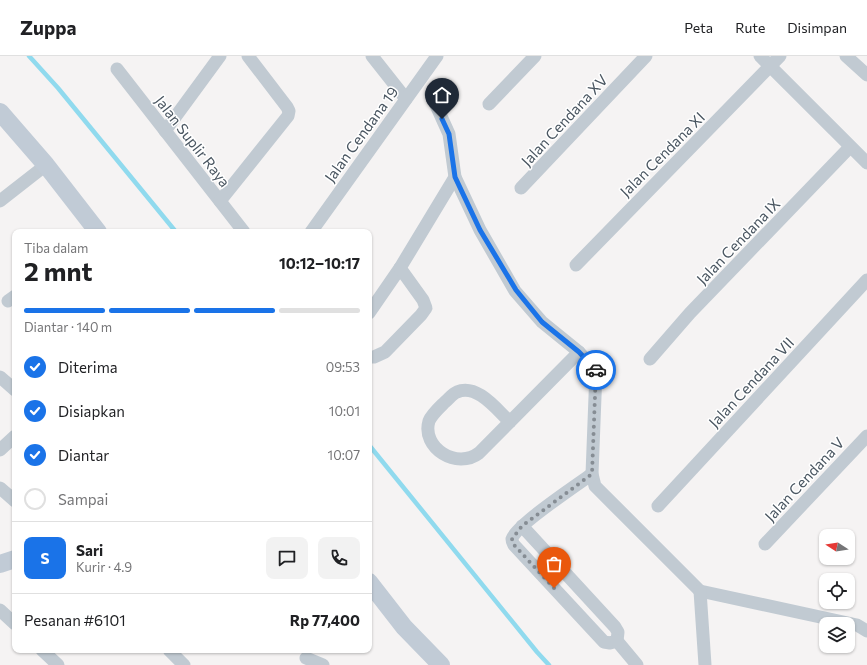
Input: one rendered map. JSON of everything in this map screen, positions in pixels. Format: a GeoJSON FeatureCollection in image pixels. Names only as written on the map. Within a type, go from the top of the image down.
{"type":"FeatureCollection","features":[{"type":"Feature","properties":{"kind":"street"},"geometry":{"type":"LineString","coordinates":[[165,131],[220,56]]}},
{"type":"Feature","properties":{"kind":"street"},"geometry":{"type":"LineString","coordinates":[[220,201],[288,116],[289,111],[248,56]]}},
{"type":"Feature","properties":{"kind":"street"},"geometry":{"type":"LineString","coordinates":[[372,56],[406,99]]}},
{"type":"Feature","properties":{"kind":"street","name":"Jalan Cendana 19"},"geometry":{"type":"LineString","coordinates":[[313,229],[437,56]]}},
{"type":"Feature","properties":{"kind":"street"},"geometry":{"type":"LineString","coordinates":[[489,104],[534,56]]}},
{"type":"Feature","properties":{"kind":"street","name":"Jalan Cendana XV"},"geometry":{"type":"LineString","coordinates":[[521,188],[646,56]]}},
{"type":"Feature","properties":{"kind":"street"},"geometry":{"type":"LineString","coordinates":[[760,56],[867,163]]}},
{"type":"Feature","properties":{"kind":"street","name":"Jalan Cendana XI"},"geometry":{"type":"LineString","coordinates":[[576,264],[780,56]]}},
{"type":"Feature","properties":{"kind":"street"},"geometry":{"type":"LineString","coordinates":[[846,56],[867,75]]}},
{"type":"Feature","properties":{"kind":"street","name":"Jalan Suplir Raya"},"geometry":{"type":"LineString","coordinates":[[117,69],[242,229]]}},
{"type":"Feature","properties":{"kind":"street"},"geometry":{"type":"LineString","coordinates":[[431,94],[449,134],[455,177],[480,230],[516,290],[542,322],[579,352],[596,371],[592,474],[595,486],[700,591],[857,625],[867,631]]}},
{"type":"Feature","properties":{"kind":"street"},"geometry":{"type":"LineString","coordinates":[[0,112],[46,165],[96,229]]}},
{"type":"Feature","properties":{"kind":"street","name":"Jalan Cendana IX"},"geometry":{"type":"LineString","coordinates":[[650,359],[690,313],[850,147]]}},
{"type":"Feature","properties":{"kind":"street"},"geometry":{"type":"LineString","coordinates":[[0,201],[46,165]]}},
{"type":"Feature","properties":{"kind":"street"},"geometry":{"type":"LineString","coordinates":[[372,309],[400,268],[455,177]]}},
{"type":"Feature","properties":{"kind":"street"},"geometry":{"type":"LineString","coordinates":[[372,357],[385,352],[426,308],[423,300],[400,268]]}},
{"type":"Feature","properties":{"kind":"street","name":"Jalan Cendana VII"},"geometry":{"type":"LineString","coordinates":[[658,506],[867,280]]}},
{"type":"Feature","properties":{"kind":"street"},"geometry":{"type":"LineString","coordinates":[[510,422],[484,397],[470,391],[456,392],[430,419],[428,426],[429,436],[442,453],[450,458],[466,460],[474,457],[510,422],[579,352]]}},
{"type":"Feature","properties":{"kind":"street"},"geometry":{"type":"LineString","coordinates":[[0,377],[12,387]]}},
{"type":"Feature","properties":{"kind":"street","name":"Jalan Cendana V"},"geometry":{"type":"LineString","coordinates":[[765,544],[867,436]]}},
{"type":"Feature","properties":{"kind":"street"},"geometry":{"type":"LineString","coordinates":[[0,450],[12,439]]}},
{"type":"Feature","properties":{"kind":"street"},"geometry":{"type":"LineString","coordinates":[[592,474],[522,526],[512,539],[514,545],[604,642],[610,643],[617,641]]}},
{"type":"Feature","properties":{"kind":"street"},"geometry":{"type":"LineString","coordinates":[[0,488],[12,498]]}},
{"type":"Feature","properties":{"kind":"street"},"geometry":{"type":"LineString","coordinates":[[522,526],[615,627],[618,632],[617,641],[637,665]]}},
{"type":"Feature","properties":{"kind":"street"},"geometry":{"type":"LineString","coordinates":[[0,564],[12,560]]}},
{"type":"Feature","properties":{"kind":"street"},"geometry":{"type":"LineString","coordinates":[[372,586],[404,627],[442,665]]}},
{"type":"Feature","properties":{"kind":"street"},"geometry":{"type":"LineString","coordinates":[[700,591],[705,665]]}},
{"type":"Feature","properties":{"kind":"street"},"geometry":{"type":"LineString","coordinates":[[0,610],[12,621]]}},
{"type":"Feature","properties":{"kind":"street"},"geometry":{"type":"LineString","coordinates":[[45,653],[58,665]]}},
{"type":"Feature","properties":{"kind":"street"},"geometry":{"type":"LineString","coordinates":[[172,653],[184,665]]}},
{"type":"Feature","properties":{"kind":"street"},"geometry":{"type":"LineString","coordinates":[[305,658],[323,665]]}},
{"type":"Feature","properties":{"kind":"waterway"},"geometry":{"type":"LineString","coordinates":[[29,56],[58,88],[174,229]]}},
{"type":"Feature","properties":{"kind":"waterway"},"geometry":{"type":"LineString","coordinates":[[372,449],[549,665]]}},
{"type":"Feature","properties":{"kind":"way so far"},"geometry":{"type":"LineString","coordinates":[[554,588],[514,545],[512,539],[522,526],[592,474],[596,370]]}},
{"type":"Feature","properties":{"kind":"route"},"geometry":{"type":"LineString","coordinates":[[442,119],[449,134],[455,177],[480,230],[516,290],[542,322],[579,352],[596,370]]}}]}
